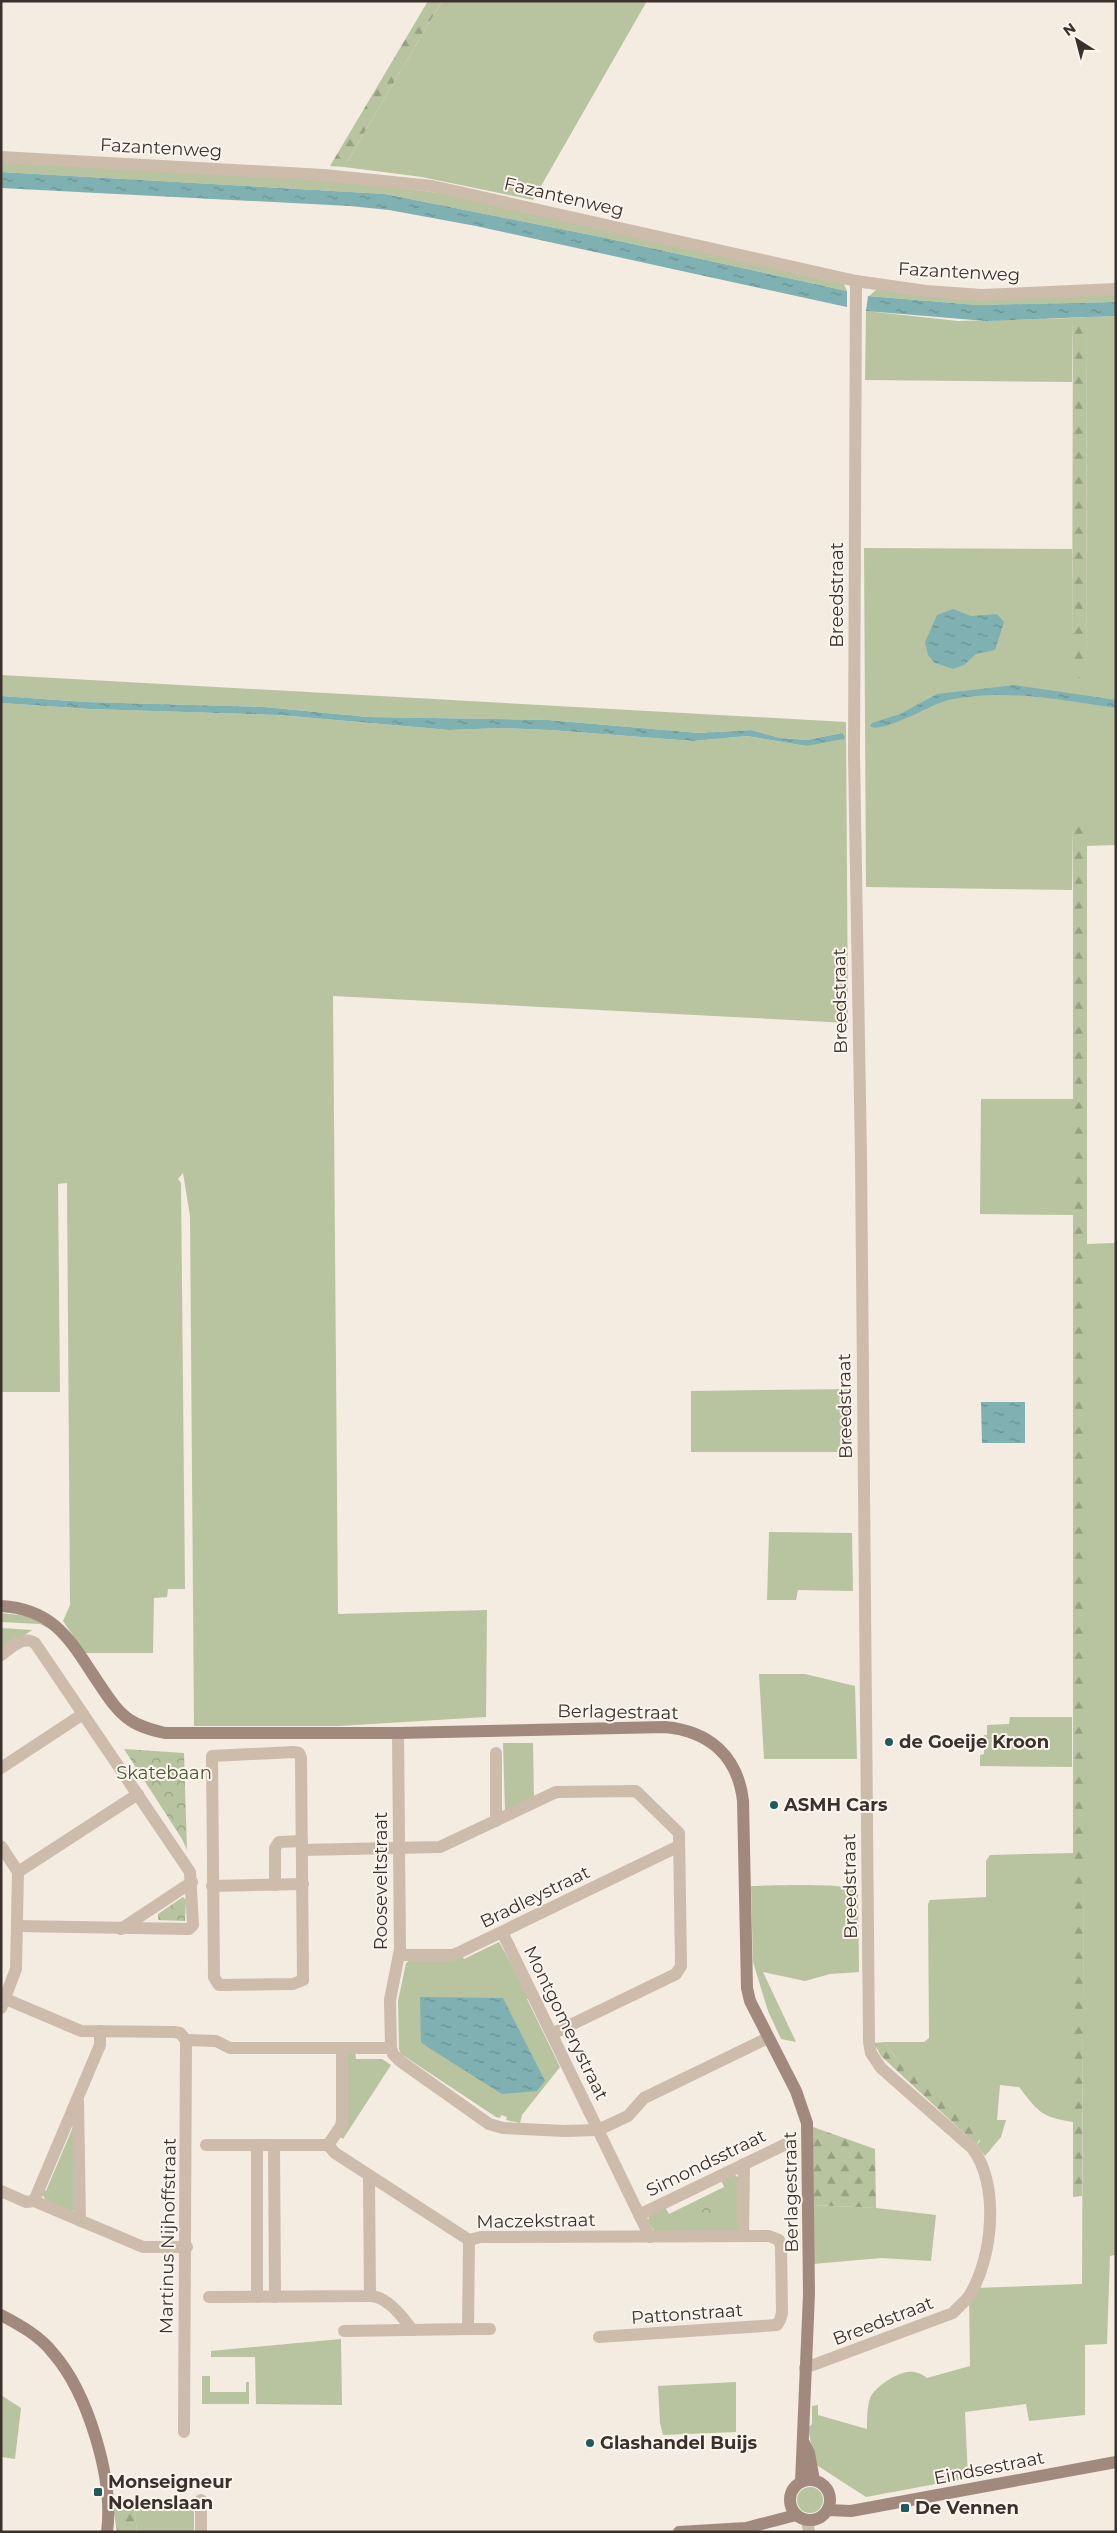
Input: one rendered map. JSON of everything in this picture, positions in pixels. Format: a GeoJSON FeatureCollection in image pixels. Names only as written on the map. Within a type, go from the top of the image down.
{"type":"FeatureCollection","features":[{"type":"Feature","properties":{"kind":"street","name":"Fazantenweg"},"geometry":{"type":"LineString","coordinates":[[1,157],[324,175],[432,186],[856,281],[926,291],[982,294],[1116,289]]}},
{"type":"Feature","properties":{"kind":"street","name":"Breedstraat"},"geometry":{"type":"LineString","coordinates":[[805,2368],[953,2313],[968,2297],[976,2282],[989,2230],[987,2173],[980,2158],[972,2148],[880,2068],[871,2053],[869,2042],[861,1158],[854,755],[856,281]]}},
{"type":"Feature","properties":{"kind":"street","name":"Berlagestraat"},"geometry":{"type":"LineString","coordinates":[[1,1606],[34,1611],[54,1623],[63,1632],[117,1709],[132,1722],[150,1730],[179,1734],[300,1731],[398,1733],[665,1727],[684,1729],[697,1733],[716,1746],[726,1756],[739,1777],[742,1788],[746,1981],[750,2001],[796,2091],[808,2123],[809,2294],[805,2368],[804,2443],[801,2455],[808,2481]]}},
{"type":"Feature","properties":{"kind":"street"},"geometry":{"type":"LineString","coordinates":[[1,1655],[23,1640],[30,1639],[35,1643],[190,1872],[192,1882],[191,1928],[184,1930],[17,1926]]}},
{"type":"Feature","properties":{"kind":"street"},"geometry":{"type":"LineString","coordinates":[[1,1768],[83,1714]]}},
{"type":"Feature","properties":{"kind":"street","name":"Rooseveltstraat"},"geometry":{"type":"LineString","coordinates":[[391,2048],[390,2000],[400,1955],[398,1733]]}},
{"type":"Feature","properties":{"kind":"street"},"geometry":{"type":"LineString","coordinates":[[227,1753],[299,1753],[301,1758],[302,1845],[303,1980],[293,1984],[223,1985],[216,1982],[214,1977],[212,1886],[212,1756],[227,1753]]}},
{"type":"Feature","properties":{"kind":"street"},"geometry":{"type":"LineString","coordinates":[[496,1753],[496,1821]]}},
{"type":"Feature","properties":{"kind":"street"},"geometry":{"type":"LineString","coordinates":[[275,1885],[275,1848],[280,1842],[302,1845],[398,1848],[440,1847],[556,1792],[636,1791],[679,1833],[682,1966],[676,1974],[552,2034]]}},
{"type":"Feature","properties":{"kind":"street"},"geometry":{"type":"LineString","coordinates":[[18,1872],[138,1794]]}},
{"type":"Feature","properties":{"kind":"street"},"geometry":{"type":"LineString","coordinates":[[1,1846],[18,1872],[16,1969],[3,2001],[81,2031],[174,2032],[180,2033],[186,2040],[216,2041],[230,2048],[391,2048],[393,2054],[400,2061],[488,2124],[512,2129],[564,2131],[598,2130],[628,2116],[644,2098],[768,2038]]}},
{"type":"Feature","properties":{"kind":"street","name":"Bradleystraat"},"geometry":{"type":"LineString","coordinates":[[400,1955],[452,1955],[680,1846]]}},
{"type":"Feature","properties":{"kind":"street"},"geometry":{"type":"LineString","coordinates":[[121,1929],[192,1882]]}},
{"type":"Feature","properties":{"kind":"street"},"geometry":{"type":"LineString","coordinates":[[212,1886],[302,1884]]}},
{"type":"Feature","properties":{"kind":"street","name":"Montgomerystraat"},"geometry":{"type":"LineString","coordinates":[[502,1932],[598,2130]]}},
{"type":"Feature","properties":{"kind":"street"},"geometry":{"type":"LineString","coordinates":[[34,2201],[100,2045],[100,2031]]}},
{"type":"Feature","properties":{"kind":"street","name":"Martinus Nijhoffstraat"},"geometry":{"type":"LineString","coordinates":[[184,2432],[187,2247],[186,2040]]}},
{"type":"Feature","properties":{"kind":"street"},"geometry":{"type":"LineString","coordinates":[[206,2146],[328,2145],[341,2126],[342,2120],[342,2048]]}},
{"type":"Feature","properties":{"kind":"street"},"geometry":{"type":"LineString","coordinates":[[78,2097],[80,2220]]}},
{"type":"Feature","properties":{"kind":"street","name":"Simondsstraat"},"geometry":{"type":"LineString","coordinates":[[598,2130],[650,2237]]}},
{"type":"Feature","properties":{"kind":"street","name":"Simondsstraat"},"geometry":{"type":"LineString","coordinates":[[639,2215],[788,2143]]}},
{"type":"Feature","properties":{"kind":"street"},"geometry":{"type":"LineString","coordinates":[[257,2145],[257,2296]]}},
{"type":"Feature","properties":{"kind":"street"},"geometry":{"type":"LineString","coordinates":[[274,2145],[275,2296]]}},
{"type":"Feature","properties":{"kind":"street","name":"Maczekstraat"},"geometry":{"type":"LineString","coordinates":[[328,2145],[335,2154],[469,2240],[482,2238],[775,2237],[781,2246],[782,2314],[777,2324]]}},
{"type":"Feature","properties":{"kind":"street"},"geometry":{"type":"LineString","coordinates":[[744,2164],[744,2236]]}},
{"type":"Feature","properties":{"kind":"street"},"geometry":{"type":"LineString","coordinates":[[369,2176],[370,2296]]}},
{"type":"Feature","properties":{"kind":"street"},"geometry":{"type":"LineString","coordinates":[[1,2191],[26,2202],[34,2201],[143,2247],[187,2247]]}},
{"type":"Feature","properties":{"kind":"street"},"geometry":{"type":"LineString","coordinates":[[468,2329],[469,2240]]}},
{"type":"Feature","properties":{"kind":"street"},"geometry":{"type":"LineString","coordinates":[[209,2297],[375,2296],[401,2314],[412,2330]]}},
{"type":"Feature","properties":{"kind":"street"},"geometry":{"type":"LineString","coordinates":[[1,2315],[43,2342],[59,2360],[72,2380],[102,2463],[109,2529]]}},
{"type":"Feature","properties":{"kind":"street","name":"Pattonstraat"},"geometry":{"type":"LineString","coordinates":[[599,2337],[777,2324]]}},
{"type":"Feature","properties":{"kind":"street"},"geometry":{"type":"LineString","coordinates":[[344,2331],[490,2329]]}},
{"type":"Feature","properties":{"kind":"street","name":"Eindsestraat"},"geometry":{"type":"LineString","coordinates":[[828,2510],[851,2511],[869,2508],[1116,2462]]}},
{"type":"Feature","properties":{"kind":"street"},"geometry":{"type":"LineString","coordinates":[[679,2532],[746,2528],[764,2524],[816,2520],[828,2510],[830,2497],[825,2486],[808,2481],[793,2489],[789,2500],[764,2524]]}},
{"type":"Feature","properties":{"kind":"street","name":"Eindsestraat"},"geometry":{"type":"LineString","coordinates":[[830,2497],[869,2508]]}},
{"type":"Feature","properties":{"kind":"street"},"geometry":{"type":"LineString","coordinates":[[201,2500],[201,2532]]}},
{"type":"Feature","properties":{"kind":"street"},"geometry":{"type":"LineString","coordinates":[[789,2500],[804,2522]]}},
{"type":"Feature","properties":{"kind":"green space"},"geometry":{"type":"Polygon","coordinates":[[[428,1],[442,1],[344,167],[330,166],[428,1]]]}},
{"type":"Feature","properties":{"kind":"green space"},"geometry":{"type":"Polygon","coordinates":[[[442,1],[647,1],[533,200],[422,177],[344,167],[442,1]]]}},
{"type":"Feature","properties":{"kind":"green space"},"geometry":{"type":"Polygon","coordinates":[[[1,161],[327,179],[447,194],[844,284],[847,291],[601,237],[385,194],[1,172],[1,161]]]}},
{"type":"Feature","properties":{"kind":"green space"},"geometry":{"type":"Polygon","coordinates":[[[876,290],[1116,294],[1116,302],[977,305],[869,296],[876,290]]]}},
{"type":"Feature","properties":{"kind":"green space"},"geometry":{"type":"Polygon","coordinates":[[[866,311],[958,321],[1073,318],[1072,382],[865,380],[866,311]]]}},
{"type":"Feature","properties":{"kind":"green space"},"geometry":{"type":"Polygon","coordinates":[[[1116,316],[1116,845],[1086,846],[1087,823],[1073,823],[1072,890],[866,887],[864,548],[1072,549],[1072,631],[1086,680],[1087,317],[1116,316]]]}},
{"type":"Feature","properties":{"kind":"green space"},"geometry":{"type":"Polygon","coordinates":[[[1087,317],[1086,680],[1072,676],[1073,318],[1087,317]]]}},
{"type":"Feature","properties":{"kind":"green space"},"geometry":{"type":"Polygon","coordinates":[[[1,675],[846,722],[848,1023],[333,996],[338,1614],[487,1610],[486,1717],[339,1726],[194,1726],[190,1216],[183,1173],[178,1179],[181,1183],[185,1589],[168,1589],[167,1597],[154,1598],[153,1653],[85,1653],[63,1621],[70,1605],[67,1183],[58,1184],[60,1392],[1,1392],[1,703],[90,709],[279,715],[449,730],[502,728],[550,730],[693,741],[747,736],[806,746],[842,733],[807,740],[780,738],[751,730],[699,733],[548,720],[368,717],[264,707],[85,702],[1,696],[1,675]]]}},
{"type":"Feature","properties":{"kind":"green space"},"geometry":{"type":"Polygon","coordinates":[[[1073,823],[1087,823],[1087,1370],[1082,2196],[1073,2197],[1073,823]]]}},
{"type":"Feature","properties":{"kind":"green space"},"geometry":{"type":"Polygon","coordinates":[[[981,1099],[1073,1099],[1073,1215],[980,1214],[981,1099]]]}},
{"type":"Feature","properties":{"kind":"green space"},"geometry":{"type":"Polygon","coordinates":[[[1116,1243],[1116,2255],[1110,2256],[1107,2344],[1085,2345],[1085,2415],[1029,2421],[1026,2404],[965,2412],[968,2478],[866,2497],[815,2464],[808,2428],[812,2424],[812,2406],[818,2405],[818,2415],[867,2429],[870,2398],[876,2389],[892,2378],[911,2372],[918,2373],[927,2378],[970,2366],[969,2296],[975,2288],[1082,2284],[1086,1244],[1116,1243]]]}},
{"type":"Feature","properties":{"kind":"green space"},"geometry":{"type":"Polygon","coordinates":[[[851,1389],[851,1452],[691,1452],[691,1391],[851,1389]]]}},
{"type":"Feature","properties":{"kind":"green space"},"geometry":{"type":"Polygon","coordinates":[[[769,1532],[852,1533],[853,1591],[798,1590],[796,1600],[767,1600],[769,1532]]]}},
{"type":"Feature","properties":{"kind":"green space"},"geometry":{"type":"Polygon","coordinates":[[[1,1613],[29,1616],[52,1630],[40,1624],[1,1622],[1,1613]]]}},
{"type":"Feature","properties":{"kind":"green space"},"geometry":{"type":"Polygon","coordinates":[[[1,1628],[32,1630],[1,1651],[1,1628]]]}},
{"type":"Feature","properties":{"kind":"green space"},"geometry":{"type":"Polygon","coordinates":[[[759,1674],[805,1674],[855,1686],[857,1759],[764,1759],[759,1674]]]}},
{"type":"Feature","properties":{"kind":"green space"},"geometry":{"type":"Polygon","coordinates":[[[1010,1717],[1072,1717],[1072,1767],[980,1766],[980,1755],[984,1754],[984,1735],[987,1735],[987,1725],[1009,1724],[1010,1717]]]}},
{"type":"Feature","properties":{"kind":"green space"},"geometry":{"type":"Polygon","coordinates":[[[503,1743],[533,1743],[534,1798],[505,1811],[503,1743]]]}},
{"type":"Feature","properties":{"kind":"green space","name":"Skatebaan"},"geometry":{"type":"Polygon","coordinates":[[[124,1749],[184,1753],[187,1850],[182,1839],[124,1749]]]}},
{"type":"Feature","properties":{"kind":"green space"},"geometry":{"type":"Polygon","coordinates":[[[1073,1853],[1073,2122],[1053,2118],[1041,2112],[1019,2087],[1000,2085],[997,2120],[1006,2120],[1001,2137],[985,2156],[977,2145],[980,2141],[970,2127],[906,2069],[885,2042],[924,2042],[929,2038],[928,1904],[930,1900],[986,1897],[986,1861],[990,1855],[1073,1853]]]}},
{"type":"Feature","properties":{"kind":"green space"},"geometry":{"type":"Polygon","coordinates":[[[824,1885],[851,1888],[858,1891],[859,1972],[830,1974],[805,1981],[763,1972],[796,2042],[781,2039],[768,2011],[753,1962],[751,1886],[824,1885]]]}},
{"type":"Feature","properties":{"kind":"green space"},"geometry":{"type":"Polygon","coordinates":[[[183,1897],[186,1900],[185,1921],[158,1920],[158,1914],[183,1897]]]}},
{"type":"Feature","properties":{"kind":"green space"},"geometry":{"type":"Polygon","coordinates":[[[499,1942],[530,1998],[527,1999],[560,2067],[522,2115],[520,2123],[506,2120],[507,2117],[501,2115],[500,2118],[496,2117],[401,2054],[399,2049],[398,2001],[406,1963],[410,1960],[462,1956],[464,1959],[499,1942]]]}},
{"type":"Feature","properties":{"kind":"green space"},"geometry":{"type":"Polygon","coordinates":[[[885,2042],[895,2057],[981,2135],[977,2145],[881,2056],[874,2043],[885,2042]]]}},
{"type":"Feature","properties":{"kind":"green space"},"geometry":{"type":"Polygon","coordinates":[[[355,2051],[356,2059],[382,2059],[391,2065],[343,2139],[339,2136],[348,2053],[355,2051]]]}},
{"type":"Feature","properties":{"kind":"green space"},"geometry":{"type":"Polygon","coordinates":[[[72,2124],[76,2126],[77,2208],[71,2212],[47,2202],[42,2194],[43,2190],[46,2191],[73,2127],[72,2124]]]}},
{"type":"Feature","properties":{"kind":"green space"},"geometry":{"type":"Polygon","coordinates":[[[813,2127],[875,2149],[876,2208],[813,2205],[813,2127]]]}},
{"type":"Feature","properties":{"kind":"green space"},"geometry":{"type":"Polygon","coordinates":[[[735,2175],[739,2178],[738,2230],[735,2232],[655,2232],[648,2221],[649,2216],[665,2207],[669,2214],[724,2187],[721,2180],[735,2175]]]}},
{"type":"Feature","properties":{"kind":"green space"},"geometry":{"type":"Polygon","coordinates":[[[813,2205],[876,2208],[936,2215],[931,2261],[881,2258],[813,2264],[813,2205]]]}},
{"type":"Feature","properties":{"kind":"green space"},"geometry":{"type":"Polygon","coordinates":[[[725,2206],[725,2217],[698,2217],[698,2207],[725,2206]]]}},
{"type":"Feature","properties":{"kind":"green space"},"geometry":{"type":"Polygon","coordinates":[[[341,2339],[342,2405],[256,2404],[255,2357],[211,2357],[211,2351],[341,2339]]]}},
{"type":"Feature","properties":{"kind":"green space"},"geometry":{"type":"Polygon","coordinates":[[[202,2376],[210,2376],[210,2392],[246,2392],[246,2382],[249,2382],[249,2404],[202,2404],[202,2376]]]}},
{"type":"Feature","properties":{"kind":"green space"},"geometry":{"type":"Polygon","coordinates":[[[736,2382],[736,2432],[663,2435],[660,2423],[658,2386],[736,2382]]]}},
{"type":"Feature","properties":{"kind":"green space"},"geometry":{"type":"Polygon","coordinates":[[[1,2395],[21,2408],[15,2459],[1,2457],[1,2395]]]}},
{"type":"Feature","properties":{"kind":"green space"},"geometry":{"type":"Polygon","coordinates":[[[810,2487],[819,2491],[823,2500],[819,2509],[810,2513],[801,2509],[797,2500],[801,2491],[810,2487]]]}},
{"type":"Feature","properties":{"kind":"green space"},"geometry":{"type":"Polygon","coordinates":[[[113,2508],[134,2508],[137,2532],[117,2532],[113,2508]]]}},
{"type":"Feature","properties":{"kind":"green space"},"geometry":{"type":"Polygon","coordinates":[[[134,2508],[194,2510],[194,2532],[137,2532],[134,2508]]]}},
{"type":"Feature","properties":{"kind":"water"},"geometry":{"type":"Polygon","coordinates":[[[1,172],[385,194],[601,237],[847,291],[847,307],[476,226],[389,210],[350,206],[1,188],[1,172]]]}},
{"type":"Feature","properties":{"kind":"water"},"geometry":{"type":"Polygon","coordinates":[[[868,296],[977,305],[1116,302],[1116,316],[986,321],[866,311],[868,296]]]}},
{"type":"Feature","properties":{"kind":"water"},"geometry":{"type":"Polygon","coordinates":[[[953,609],[971,616],[997,614],[1004,622],[995,650],[976,654],[964,665],[953,669],[935,663],[928,655],[925,642],[937,615],[953,609]]]}},
{"type":"Feature","properties":{"kind":"water"},"geometry":{"type":"Polygon","coordinates":[[[1015,685],[1116,700],[1116,708],[1032,696],[990,695],[948,700],[895,723],[876,728],[870,726],[872,723],[900,714],[937,694],[1015,685]]]}},
{"type":"Feature","properties":{"kind":"water"},"geometry":{"type":"Polygon","coordinates":[[[1,696],[85,702],[264,707],[368,717],[548,720],[699,733],[751,730],[780,738],[807,740],[842,733],[845,737],[844,739],[806,746],[747,736],[693,741],[550,730],[502,728],[449,730],[279,715],[90,709],[1,703],[1,696]]]}},
{"type":"Feature","properties":{"kind":"water"},"geometry":{"type":"Polygon","coordinates":[[[981,1402],[1025,1402],[1025,1443],[982,1443],[981,1402]]]}},
{"type":"Feature","properties":{"kind":"water"},"geometry":{"type":"Polygon","coordinates":[[[420,1997],[503,1998],[545,2081],[537,2091],[502,2094],[426,2046],[421,2042],[420,1997]]]}},
{"type":"Feature","properties":{"kind":"place","name":"de Goeije Kroon"},"geometry":{"type":"Point","coordinates":[889,1742]}},
{"type":"Feature","properties":{"kind":"place","name":"ASMH Cars"},"geometry":{"type":"Point","coordinates":[774,1805]}},
{"type":"Feature","properties":{"kind":"place","name":"Glashandel Buijs"},"geometry":{"type":"Point","coordinates":[590,2443]}},
{"type":"Feature","properties":{"kind":"place","name":"Monseigneur Nolenslaan"},"geometry":{"type":"Point","coordinates":[98,2492]}},
{"type":"Feature","properties":{"kind":"place","name":"De Vennen"},"geometry":{"type":"Point","coordinates":[905,2508]}}]}
